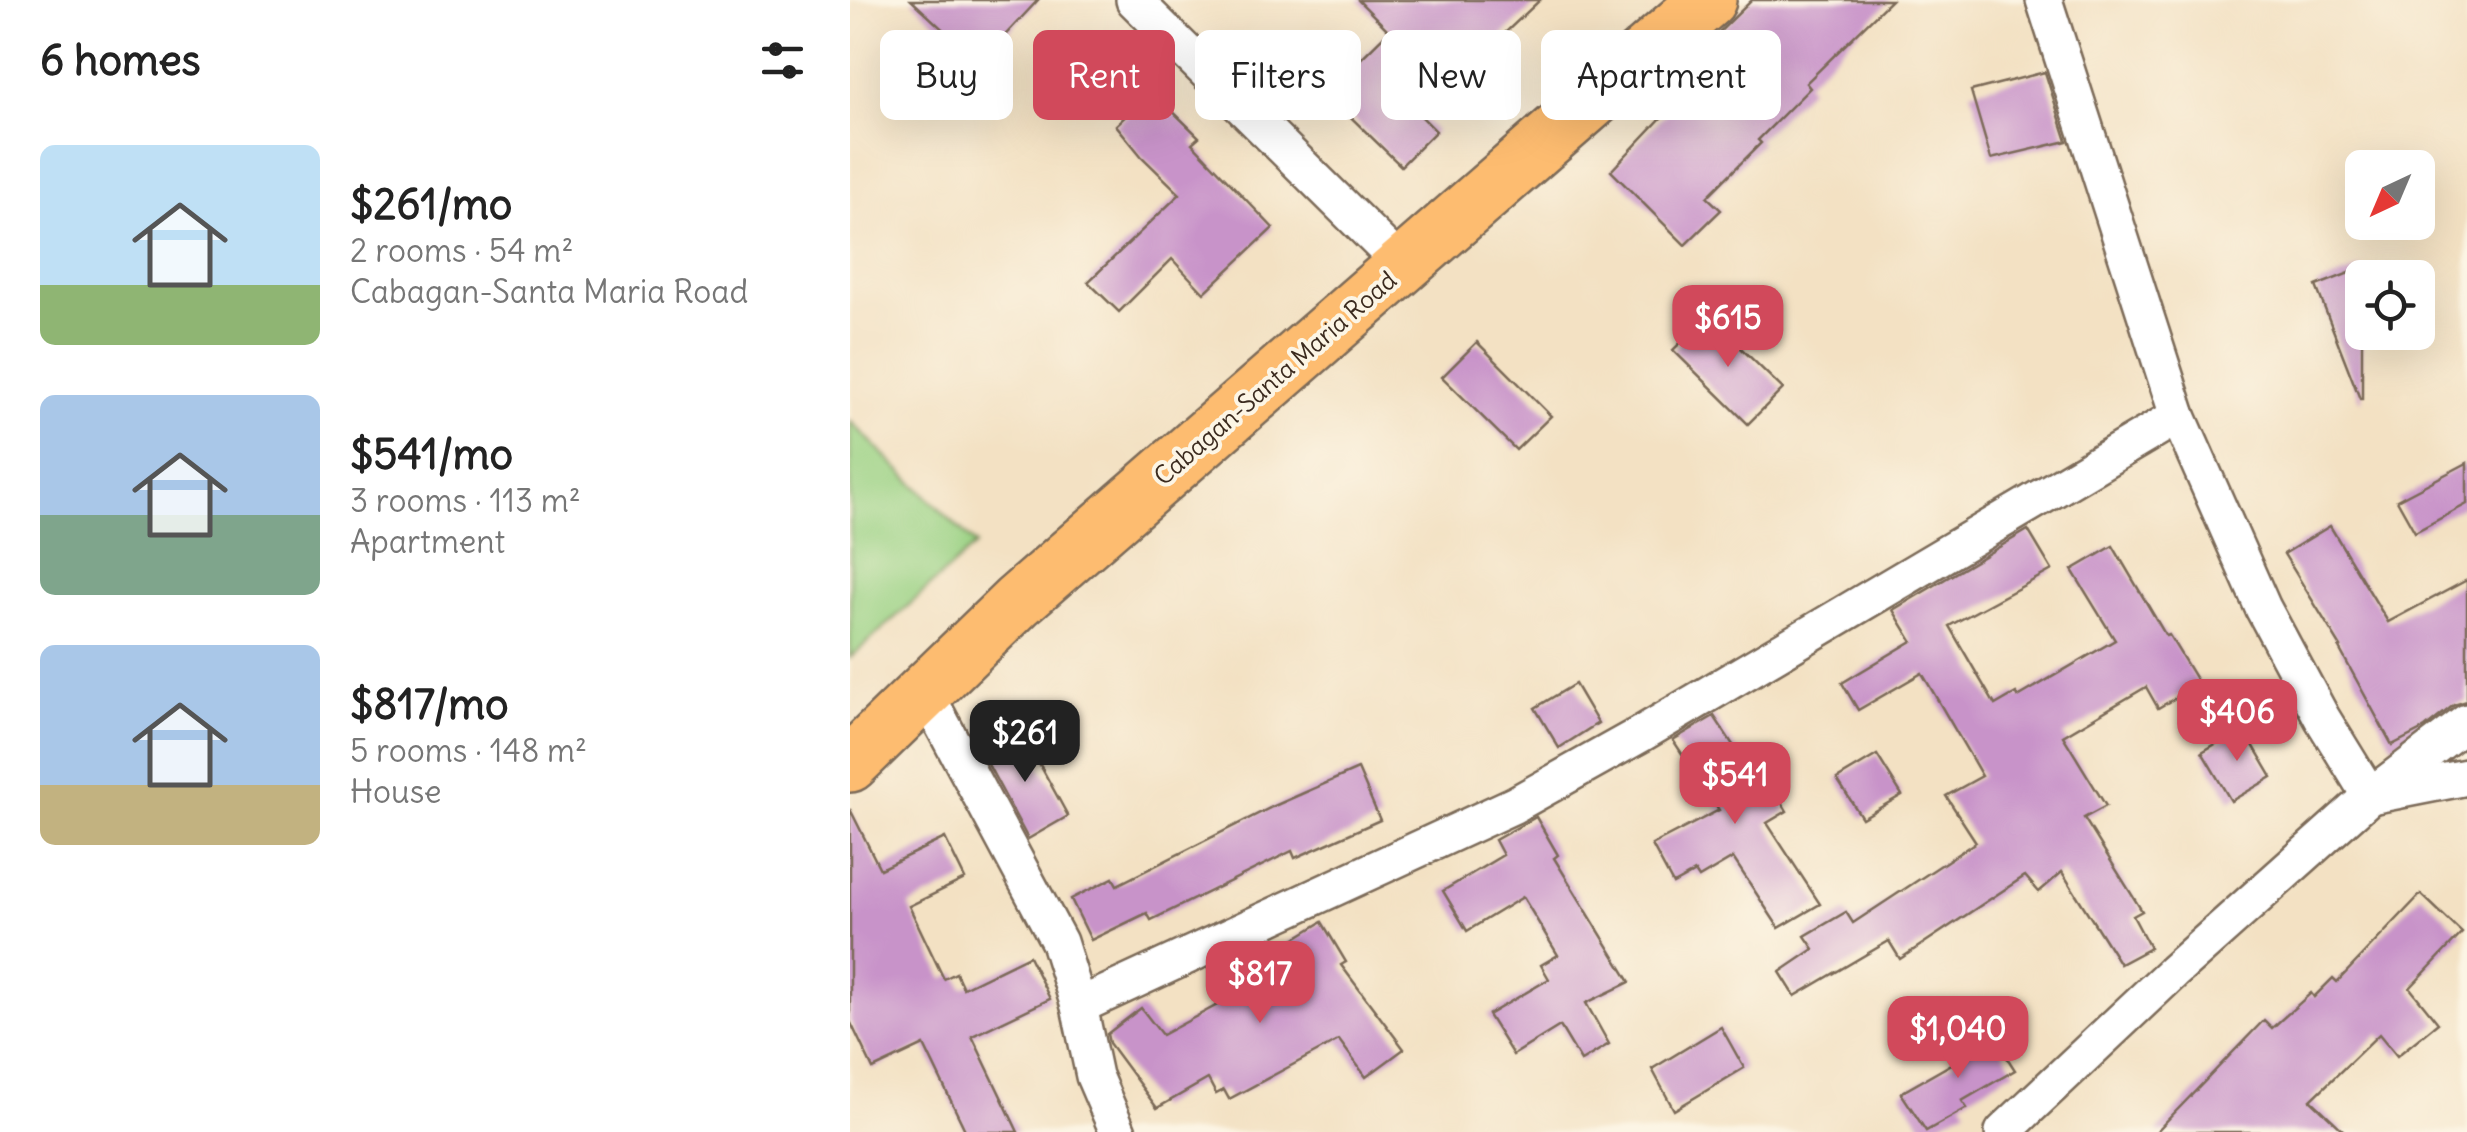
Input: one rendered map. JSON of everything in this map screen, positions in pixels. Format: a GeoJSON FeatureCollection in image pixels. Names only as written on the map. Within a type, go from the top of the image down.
{"type":"FeatureCollection","features":[{"type":"Feature","properties":{"kind":"main road","name":"Cabagan-Santa Maria Road"},"geometry":{"type":"LineString","coordinates":[[850,764],[1017,602],[1708,0]]}},
{"type":"Feature","properties":{"kind":"street"},"geometry":{"type":"LineString","coordinates":[[1134,0],[1403,266]]}},
{"type":"Feature","properties":{"kind":"street"},"geometry":{"type":"LineString","coordinates":[[2044,0],[2178,416],[2263,608],[2322,718],[2370,796]]}},
{"type":"Feature","properties":{"kind":"street"},"geometry":{"type":"LineString","coordinates":[[1079,1006],[1514,805],[2178,416]]}},
{"type":"Feature","properties":{"kind":"street"},"geometry":{"type":"LineString","coordinates":[[924,690],[1059,942],[1079,1006],[1094,1076],[1118,1132]]}},
{"type":"Feature","properties":{"kind":"street"},"geometry":{"type":"LineString","coordinates":[[2003,1132],[2173,972],[2370,796],[2467,722]]}},
{"type":"Feature","properties":{"kind":"street"},"geometry":{"type":"LineString","coordinates":[[2370,796],[2467,776]]}},
{"type":"Feature","properties":{"kind":"green space"},"geometry":{"type":"Polygon","coordinates":[[[850,421],[976,545],[850,658],[850,421]]]}},
{"type":"Feature","properties":{"kind":"building"},"geometry":{"type":"Polygon","coordinates":[[[911,0],[1038,0],[1010,30],[943,30],[911,0]]]}},
{"type":"Feature","properties":{"kind":"building"},"geometry":{"type":"Polygon","coordinates":[[[1358,0],[1540,0],[1508,30],[1388,30],[1358,0]]]}},
{"type":"Feature","properties":{"kind":"building"},"geometry":{"type":"Polygon","coordinates":[[[1752,0],[1891,0],[1806,83],[1810,88],[1781,117],[1781,30],[1721,30],[1752,0]]]}},
{"type":"Feature","properties":{"kind":"building"},"geometry":{"type":"Polygon","coordinates":[[[1381,39],[1381,120],[1425,120],[1436,131],[1401,166],[1354,120],[1361,120],[1361,59],[1381,39]]]}},
{"type":"Feature","properties":{"kind":"building"},"geometry":{"type":"Polygon","coordinates":[[[2045,72],[2067,141],[1991,159],[1971,91],[2045,72]]]}},
{"type":"Feature","properties":{"kind":"building"},"geometry":{"type":"Polygon","coordinates":[[[1175,114],[1199,137],[1192,143],[1273,228],[1204,293],[1172,259],[1119,312],[1088,282],[1180,194],[1116,125],[1121,120],[1175,120],[1175,114]]]}},
{"type":"Feature","properties":{"kind":"building"},"geometry":{"type":"Polygon","coordinates":[[[1659,120],[1778,120],[1758,140],[1761,143],[1707,197],[1721,210],[1685,245],[1611,171],[1659,120]]]}},
{"type":"Feature","properties":{"kind":"building"},"geometry":{"type":"Polygon","coordinates":[[[2345,275],[2345,350],[2362,350],[2362,399],[2360,399],[2316,286],[2345,275]]]}},
{"type":"Feature","properties":{"kind":"building"},"geometry":{"type":"Polygon","coordinates":[[[1708,316],[1783,389],[1748,424],[1673,350],[1708,316]]]}},
{"type":"Feature","properties":{"kind":"building"},"geometry":{"type":"Polygon","coordinates":[[[1477,342],[1551,416],[1516,450],[1442,377],[1477,342]]]}},
{"type":"Feature","properties":{"kind":"building"},"geometry":{"type":"Polygon","coordinates":[[[2467,463],[2467,504],[2415,532],[2397,500],[2467,463]]]}},
{"type":"Feature","properties":{"kind":"building"},"geometry":{"type":"Polygon","coordinates":[[[2330,526],[2388,622],[2467,580],[2467,701],[2454,705],[2425,728],[2392,745],[2341,647],[2284,554],[2330,526]]]}},
{"type":"Feature","properties":{"kind":"building"},"geometry":{"type":"Polygon","coordinates":[[[2028,530],[2052,570],[1949,626],[1995,705],[2016,693],[2018,697],[2115,640],[2072,570],[2113,546],[2199,684],[2158,708],[2146,687],[2063,736],[2106,806],[2084,818],[2142,911],[2133,916],[2150,948],[2120,964],[2062,872],[2039,892],[2025,876],[1900,959],[1889,941],[1795,996],[1780,972],[1814,949],[1805,936],[1846,912],[1853,923],[1976,842],[1946,796],[1982,776],[1922,673],[1858,710],[1842,683],[1912,641],[1893,610],[2028,530]]]}},
{"type":"Feature","properties":{"kind":"building"},"geometry":{"type":"Polygon","coordinates":[[[1575,684],[1598,723],[1559,748],[1535,708],[1575,684]]]}},
{"type":"Feature","properties":{"kind":"building"},"geometry":{"type":"Polygon","coordinates":[[[1714,716],[1754,777],[1763,772],[1787,811],[1767,823],[1820,904],[1779,928],[1733,858],[1699,878],[1695,872],[1673,884],[1652,845],[1719,810],[1673,740],[1714,716]]]}},
{"type":"Feature","properties":{"kind":"building"},"geometry":{"type":"Polygon","coordinates":[[[2243,728],[2272,777],[2231,801],[2202,752],[2243,728]]]}},
{"type":"Feature","properties":{"kind":"building"},"geometry":{"type":"Polygon","coordinates":[[[1021,730],[1068,816],[1028,839],[982,753],[1021,730]]]}},
{"type":"Feature","properties":{"kind":"building"},"geometry":{"type":"Polygon","coordinates":[[[1877,755],[1902,795],[1862,818],[1837,779],[1877,755]]]}},
{"type":"Feature","properties":{"kind":"building"},"geometry":{"type":"Polygon","coordinates":[[[1358,769],[1380,820],[1295,858],[1292,851],[1151,920],[1147,913],[1091,940],[1071,899],[1113,878],[1117,885],[1272,807],[1358,769]]]}},
{"type":"Feature","properties":{"kind":"building"},"geometry":{"type":"Polygon","coordinates":[[[850,809],[880,869],[945,838],[965,879],[909,906],[944,979],[956,973],[963,988],[1029,956],[1050,999],[972,1036],[1018,1132],[966,1132],[924,1045],[873,1069],[850,1021],[850,809]]]}},
{"type":"Feature","properties":{"kind":"building"},"geometry":{"type":"Polygon","coordinates":[[[1536,817],[1558,855],[1554,858],[1630,982],[1586,1003],[1609,1044],[1581,1061],[1560,1026],[1513,1055],[1488,1015],[1549,979],[1541,965],[1558,955],[1523,897],[1467,931],[1443,891],[1503,855],[1495,840],[1536,817]]]}},
{"type":"Feature","properties":{"kind":"building"},"geometry":{"type":"Polygon","coordinates":[[[2421,894],[2462,933],[2410,988],[2438,1023],[2397,1056],[2379,1034],[2311,1100],[2345,1132],[2156,1132],[2264,1020],[2272,1028],[2311,993],[2314,997],[2333,978],[2337,982],[2421,894]]]}},
{"type":"Feature","properties":{"kind":"building"},"geometry":{"type":"Polygon","coordinates":[[[1322,922],[1346,962],[1341,965],[1404,1049],[1366,1077],[1339,1040],[1229,1099],[1224,1090],[1216,1094],[1208,1079],[1157,1108],[1109,1043],[1107,1034],[1141,1008],[1162,1035],[1234,996],[1223,976],[1266,956],[1322,922]]]}},
{"type":"Feature","properties":{"kind":"building"},"geometry":{"type":"Polygon","coordinates":[[[1721,1027],[1744,1068],[1674,1110],[1652,1069],[1721,1027]]]}},
{"type":"Feature","properties":{"kind":"building"},"geometry":{"type":"Polygon","coordinates":[[[1990,1031],[2015,1070],[1962,1101],[1967,1108],[1926,1131],[1901,1093],[1955,1062],[1950,1055],[1990,1031]]]}}]}
